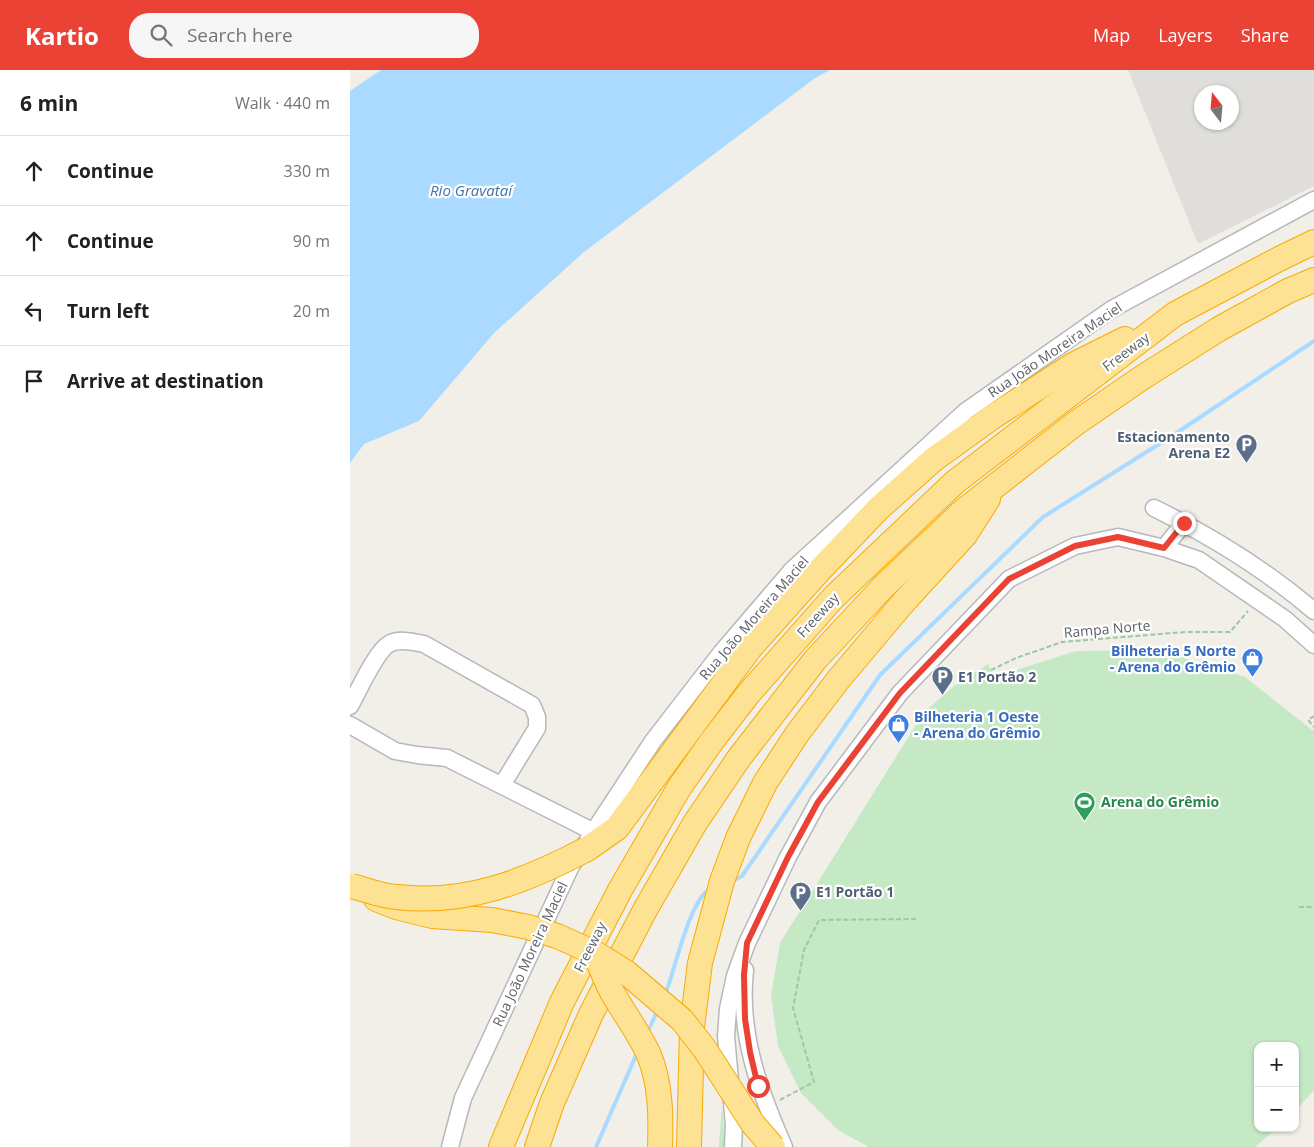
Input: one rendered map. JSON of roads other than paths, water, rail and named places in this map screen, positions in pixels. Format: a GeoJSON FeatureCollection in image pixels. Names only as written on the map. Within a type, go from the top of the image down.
{"type":"FeatureCollection","features":[{"type":"Feature","properties":{"kind":"highway","name":"Freeway"},"geometry":{"type":"LineString","coordinates":[[502,1147],[562,1002],[620,890],[679,788],[749,693],[834,597],[955,482],[1175,314],[1314,242]]}},
{"type":"Feature","properties":{"kind":"highway","name":"Freeway"},"geometry":{"type":"LineString","coordinates":[[537,1147],[552,1103],[590,1014],[645,910],[690,831],[739,758],[815,660],[883,587],[962,512],[1076,423],[1142,377],[1219,330],[1288,291],[1314,280]]}},
{"type":"Feature","properties":{"kind":"highway"},"geometry":{"type":"LineString","coordinates":[[351,885],[397,897],[441,899],[480,894],[547,870],[588,849],[616,828],[750,648],[817,573],[878,509],[934,460],[991,418],[1074,365],[1175,314]]}},
{"type":"Feature","properties":{"kind":"highway"},"geometry":{"type":"LineString","coordinates":[[689,1147],[692,1027],[700,963],[722,881],[738,838],[765,784],[797,734],[838,680],[902,604],[965,535],[999,483]]}},
{"type":"Feature","properties":{"kind":"highway"},"geometry":{"type":"LineString","coordinates":[[351,885],[376,899],[396,907],[432,916],[492,920],[528,926],[557,936],[595,953],[627,972],[682,1020],[704,1048],[754,1124],[773,1147]]}},
{"type":"Feature","properties":{"kind":"highway"},"geometry":{"type":"LineString","coordinates":[[595,953],[612,993],[632,1023],[649,1057],[657,1086],[661,1119],[660,1147]]}},
{"type":"Feature","properties":{"kind":"street","name":"Rua João Moreira Maciel"},"geometry":{"type":"LineString","coordinates":[[450,1147],[463,1098],[571,866],[653,741],[721,653],[792,570],[966,411],[1112,309],[1314,200]]}},
{"type":"Feature","properties":{"kind":"street"},"geometry":{"type":"LineString","coordinates":[[1154,508],[1184,523],[1269,575],[1314,611]]}},
{"type":"Feature","properties":{"kind":"street"},"geometry":{"type":"LineString","coordinates":[[1164,548],[1184,523]]}},
{"type":"Feature","properties":{"kind":"street"},"geometry":{"type":"LineString","coordinates":[[733,1147],[734,1125],[726,1036],[728,1009],[747,943],[788,857],[818,802],[900,693],[1009,579],[1075,546],[1118,537],[1164,548],[1199,560],[1285,619],[1314,645]]}},
{"type":"Feature","properties":{"kind":"street"},"geometry":{"type":"LineString","coordinates":[[350,706],[379,654],[390,643],[408,641],[424,644],[532,705],[537,717],[537,728],[502,786]]}},
{"type":"Feature","properties":{"kind":"street"},"geometry":{"type":"LineString","coordinates":[[350,725],[395,750],[417,755],[447,758],[594,832]]}},
{"type":"Feature","properties":{"kind":"street"},"geometry":{"type":"LineString","coordinates":[[747,943],[744,975],[745,1019],[750,1052],[758,1086],[784,1147]]}},
{"type":"Feature","properties":{"kind":"water","name":"Rio Gravataí"},"geometry":{"type":"Polygon","coordinates":[[[381,70],[830,70],[815,78],[584,252],[494,333],[419,421],[364,444],[350,463],[350,91],[381,70]]]}},
{"type":"Feature","properties":{"kind":"waterway"},"geometry":{"type":"LineString","coordinates":[[732,881],[742,876],[880,675],[1043,517],[1172,436],[1314,341]]}},
{"type":"Feature","properties":{"kind":"waterway"},"geometry":{"type":"LineString","coordinates":[[665,995],[689,921],[703,895],[711,888]]}},
{"type":"Feature","properties":{"kind":"waterway"},"geometry":{"type":"LineString","coordinates":[[647,1033],[658,1010]]}},
{"type":"Feature","properties":{"kind":"waterway"},"geometry":{"type":"LineString","coordinates":[[596,1147],[637,1053]]}},
{"type":"Feature","properties":{"kind":"place","name":"Estacionamento Arena E2"},"geometry":{"type":"Point","coordinates":[1246,464]}},
{"type":"Feature","properties":{"kind":"place","name":"Bilheteria 5 Norte - Arena do Grêmio"},"geometry":{"type":"Point","coordinates":[1252,678]}},
{"type":"Feature","properties":{"kind":"place","name":"E1 Portão 2"},"geometry":{"type":"Point","coordinates":[942,696]}},
{"type":"Feature","properties":{"kind":"place","name":"Bilheteria 1 Oeste - Arena do Grêmio"},"geometry":{"type":"Point","coordinates":[898,744]}},
{"type":"Feature","properties":{"kind":"place","name":"Arena do Grêmio"},"geometry":{"type":"Point","coordinates":[1085,821]}},
{"type":"Feature","properties":{"kind":"place","name":"E1 Portão 1"},"geometry":{"type":"Point","coordinates":[800,911]}}]}
